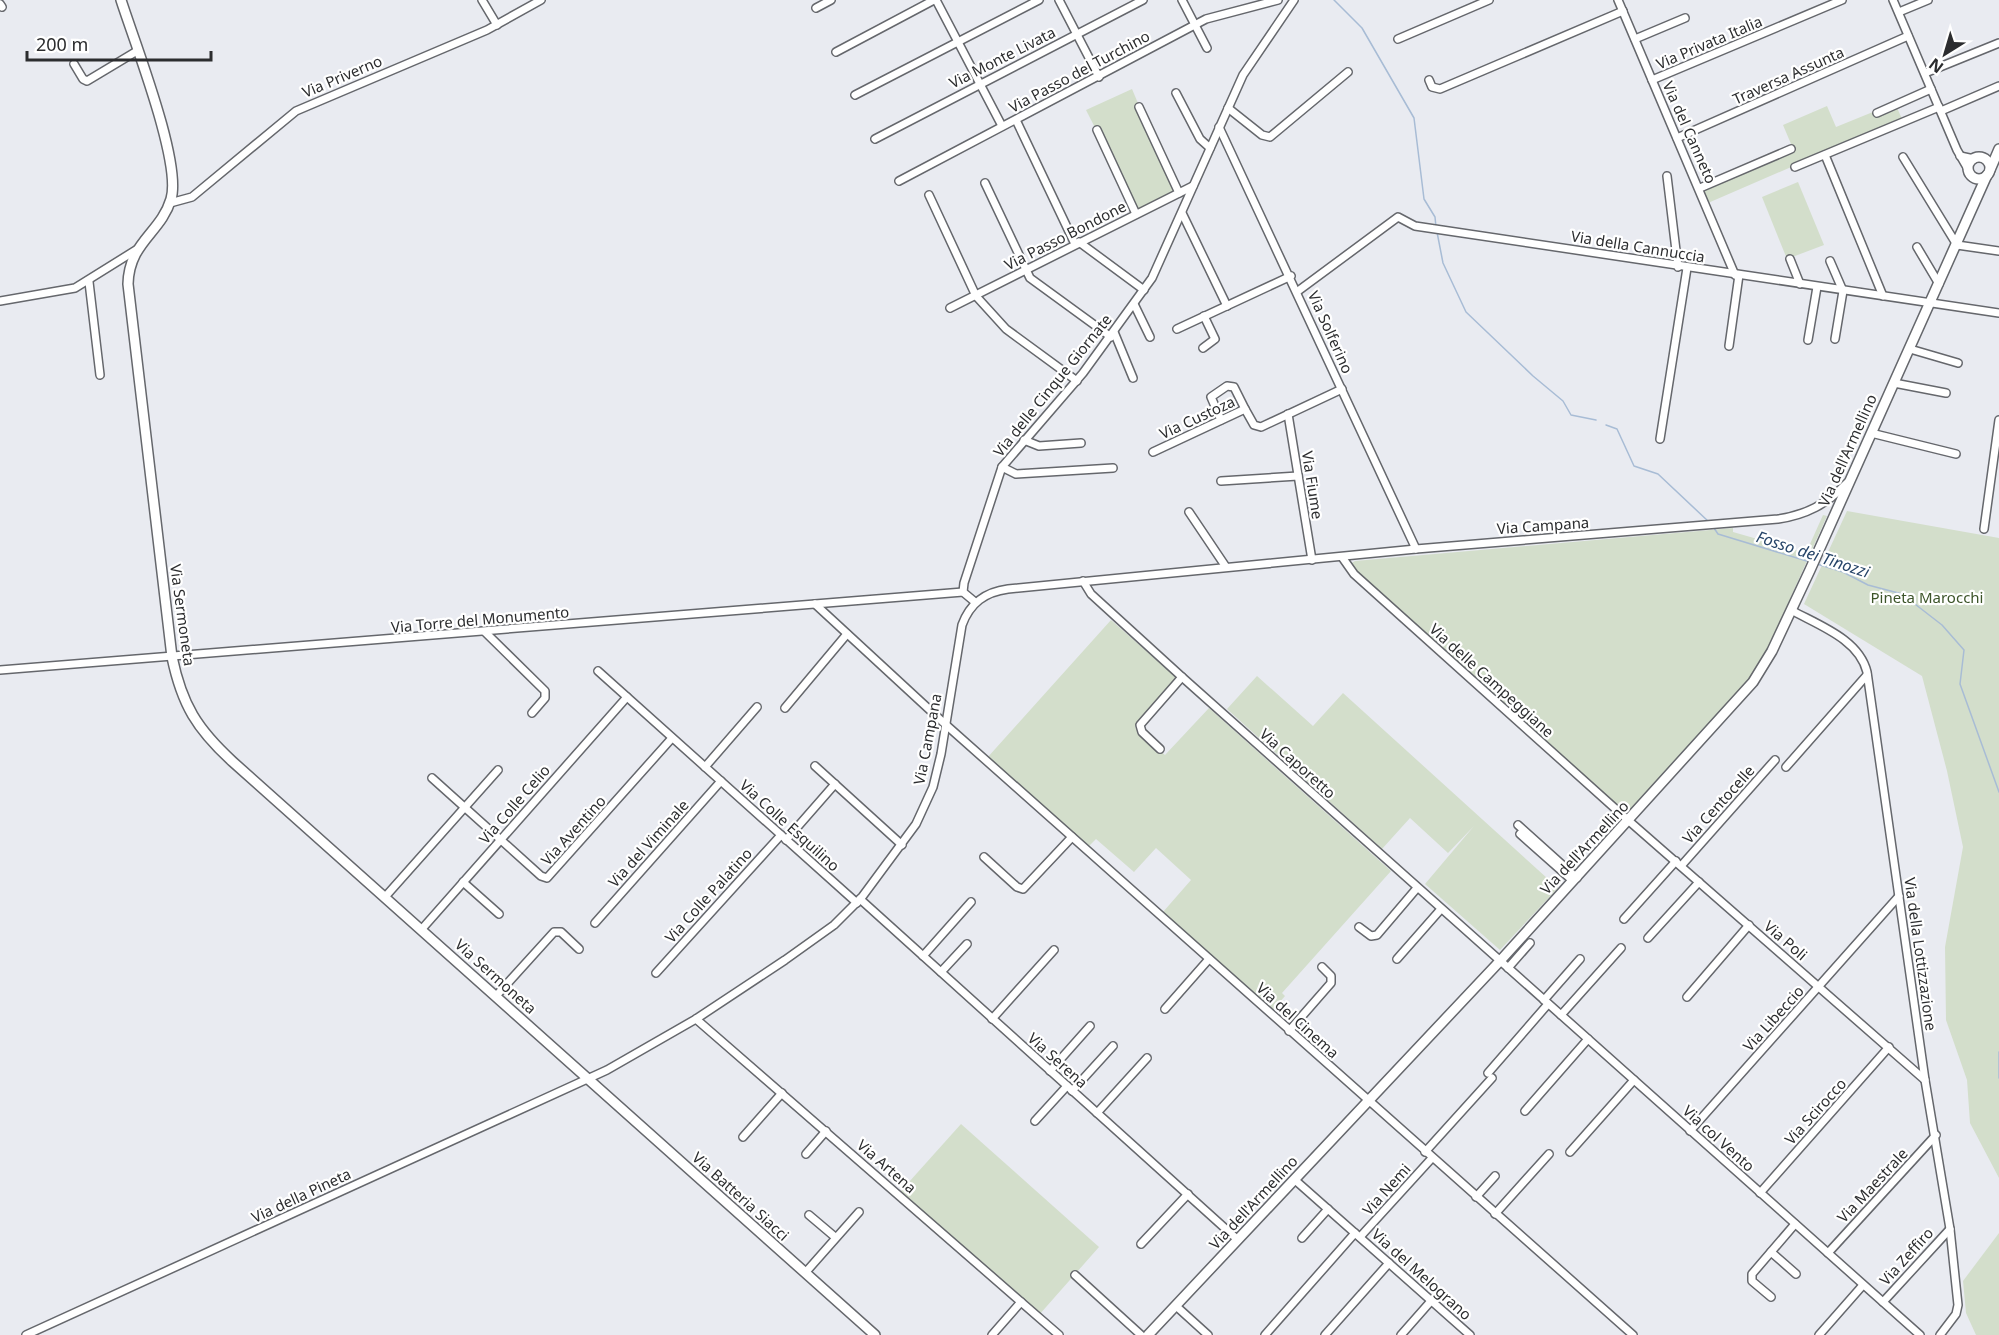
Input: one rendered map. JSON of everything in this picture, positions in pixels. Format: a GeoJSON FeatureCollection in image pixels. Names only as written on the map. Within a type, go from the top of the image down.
{"type":"FeatureCollection","features":[{"type":"Feature","properties":{"kind":"street"},"geometry":{"type":"LineString","coordinates":[[121,0],[171,161],[174,184],[170,203]]}},
{"type":"Feature","properties":{"kind":"street"},"geometry":{"type":"LineString","coordinates":[[482,0],[497,25]]}},
{"type":"Feature","properties":{"kind":"street","name":"Via Priverno"},"geometry":{"type":"LineString","coordinates":[[170,203],[192,197],[284,119],[304,106],[497,25],[542,0]]}},
{"type":"Feature","properties":{"kind":"street"},"geometry":{"type":"LineString","coordinates":[[816,8],[831,0]]}},
{"type":"Feature","properties":{"kind":"street"},"geometry":{"type":"LineString","coordinates":[[836,52],[935,0],[1002,126]]}},
{"type":"Feature","properties":{"kind":"street"},"geometry":{"type":"LineString","coordinates":[[855,95],[1039,0]]}},
{"type":"Feature","properties":{"kind":"street"},"geometry":{"type":"LineString","coordinates":[[1059,0],[1099,77]]}},
{"type":"Feature","properties":{"kind":"street","name":"Via Monte Livata"},"geometry":{"type":"LineString","coordinates":[[875,139],[1143,0]]}},
{"type":"Feature","properties":{"kind":"street"},"geometry":{"type":"LineString","coordinates":[[1182,0],[1207,48]]}},
{"type":"Feature","properties":{"kind":"street","name":"Via Passo del Turchino"},"geometry":{"type":"LineString","coordinates":[[898,181],[1195,25],[1249,3],[1278,0]]}},
{"type":"Feature","properties":{"kind":"street","name":"Via delle Cinque Giornate"},"geometry":{"type":"LineString","coordinates":[[963,592],[1002,467],[1077,381],[1156,273],[1247,68],[1294,0]]}},
{"type":"Feature","properties":{"kind":"street"},"geometry":{"type":"LineString","coordinates":[[1398,39],[1489,0]]}},
{"type":"Feature","properties":{"kind":"street","name":"Via del Canneto"},"geometry":{"type":"LineString","coordinates":[[1620,0],[1652,80],[1737,275]]}},
{"type":"Feature","properties":{"kind":"street","name":"Via Privata Italia"},"geometry":{"type":"LineString","coordinates":[[1652,80],[1842,0]]}},
{"type":"Feature","properties":{"kind":"street"},"geometry":{"type":"LineString","coordinates":[[1893,0],[1960,156],[1977,179],[1988,174],[1988,162],[1960,156]]}},
{"type":"Feature","properties":{"kind":"street"},"geometry":{"type":"LineString","coordinates":[[1899,12],[1928,0]]}},
{"type":"Feature","properties":{"kind":"street"},"geometry":{"type":"LineString","coordinates":[[1429,81],[1432,87],[1440,88],[1623,11]]}},
{"type":"Feature","properties":{"kind":"street"},"geometry":{"type":"LineString","coordinates":[[1635,39],[1685,18]]}},
{"type":"Feature","properties":{"kind":"street","name":"Traversa Assunta"},"geometry":{"type":"LineString","coordinates":[[1677,138],[1908,36]]}},
{"type":"Feature","properties":{"kind":"street"},"geometry":{"type":"LineString","coordinates":[[1925,74],[1999,43]]}},
{"type":"Feature","properties":{"kind":"street"},"geometry":{"type":"LineString","coordinates":[[74,64],[82,79],[87,81],[137,51]]}},
{"type":"Feature","properties":{"kind":"street"},"geometry":{"type":"LineString","coordinates":[[1228,108],[1264,136],[1270,137],[1348,72]]}},
{"type":"Feature","properties":{"kind":"street"},"geometry":{"type":"LineString","coordinates":[[1795,167],[1999,86]]}},
{"type":"Feature","properties":{"kind":"street"},"geometry":{"type":"LineString","coordinates":[[1877,112],[1931,89]]}},
{"type":"Feature","properties":{"kind":"street"},"geometry":{"type":"LineString","coordinates":[[1176,93],[1200,140],[1210,148]]}},
{"type":"Feature","properties":{"kind":"street"},"geometry":{"type":"LineString","coordinates":[[1139,107],[1179,193]]}},
{"type":"Feature","properties":{"kind":"street"},"geometry":{"type":"LineString","coordinates":[[1016,120],[1077,243],[1144,290]]}},
{"type":"Feature","properties":{"kind":"street","name":"Via Solferino"},"geometry":{"type":"LineString","coordinates":[[1220,127],[1416,549]]}},
{"type":"Feature","properties":{"kind":"street"},"geometry":{"type":"LineString","coordinates":[[1097,130],[1136,214]]}},
{"type":"Feature","properties":{"kind":"street"},"geometry":{"type":"LineString","coordinates":[[1973,204],[1969,171],[1977,158],[1999,147]]}},
{"type":"Feature","properties":{"kind":"street","name":"Via dell'Armellino"},"geometry":{"type":"LineString","coordinates":[[1148,1335],[1500,961],[1749,687],[1769,657],[1810,570],[1999,147]]}},
{"type":"Feature","properties":{"kind":"street"},"geometry":{"type":"LineString","coordinates":[[1700,188],[1791,149]]}},
{"type":"Feature","properties":{"kind":"street"},"geometry":{"type":"LineString","coordinates":[[1825,155],[1883,296]]}},
{"type":"Feature","properties":{"kind":"street"},"geometry":{"type":"LineString","coordinates":[[1903,157],[1957,245],[1999,251]]}},
{"type":"Feature","properties":{"kind":"street"},"geometry":{"type":"LineString","coordinates":[[1667,176],[1678,267]]}},
{"type":"Feature","properties":{"kind":"street"},"geometry":{"type":"LineString","coordinates":[[985,183],[1025,270],[1037,284],[1113,334],[1133,378]]}},
{"type":"Feature","properties":{"kind":"street","name":"Via Passo Bondone"},"geometry":{"type":"LineString","coordinates":[[950,308],[1193,186]]}},
{"type":"Feature","properties":{"kind":"street"},"geometry":{"type":"LineString","coordinates":[[929,195],[975,296],[1006,329],[1077,381]]}},
{"type":"Feature","properties":{"kind":"street","name":"Via Sermoneta"},"geometry":{"type":"LineString","coordinates":[[170,203],[136,250],[129,267],[129,288],[172,657],[185,702],[206,737],[587,1079]]}},
{"type":"Feature","properties":{"kind":"street"},"geometry":{"type":"LineString","coordinates":[[1182,213],[1227,306]]}},
{"type":"Feature","properties":{"kind":"street","name":"Via della Cannuccia"},"geometry":{"type":"LineString","coordinates":[[1298,291],[1395,218],[1400,217],[1413,226],[1999,313]]}},
{"type":"Feature","properties":{"kind":"street"},"geometry":{"type":"LineString","coordinates":[[1917,247],[1939,284]]}},
{"type":"Feature","properties":{"kind":"street"},"geometry":{"type":"LineString","coordinates":[[0,301],[61,292],[89,282],[136,250]]}},
{"type":"Feature","properties":{"kind":"street"},"geometry":{"type":"LineString","coordinates":[[1790,259],[1800,284]]}},
{"type":"Feature","properties":{"kind":"street"},"geometry":{"type":"LineString","coordinates":[[1830,261],[1843,291],[1835,339]]}},
{"type":"Feature","properties":{"kind":"street"},"geometry":{"type":"LineString","coordinates":[[1660,439],[1687,268]]}},
{"type":"Feature","properties":{"kind":"street"},"geometry":{"type":"LineString","coordinates":[[1729,346],[1737,275]]}},
{"type":"Feature","properties":{"kind":"street"},"geometry":{"type":"LineString","coordinates":[[1177,329],[1291,276]]}},
{"type":"Feature","properties":{"kind":"street"},"geometry":{"type":"LineString","coordinates":[[89,282],[100,375]]}},
{"type":"Feature","properties":{"kind":"street"},"geometry":{"type":"LineString","coordinates":[[1808,340],[1817,287]]}},
{"type":"Feature","properties":{"kind":"street"},"geometry":{"type":"LineString","coordinates":[[1134,304],[1150,337]]}},
{"type":"Feature","properties":{"kind":"street"},"geometry":{"type":"LineString","coordinates":[[1203,348],[1215,339],[1204,316]]}},
{"type":"Feature","properties":{"kind":"street"},"geometry":{"type":"LineString","coordinates":[[1910,349],[1958,363]]}},
{"type":"Feature","properties":{"kind":"street"},"geometry":{"type":"LineString","coordinates":[[1894,383],[1946,393]]}},
{"type":"Feature","properties":{"kind":"street"},"geometry":{"type":"LineString","coordinates":[[1221,420],[1211,397],[1229,386],[1235,388],[1245,409]]}},
{"type":"Feature","properties":{"kind":"street","name":"Via Custoza"},"geometry":{"type":"LineString","coordinates":[[1153,452],[1245,409],[1253,423],[1259,427],[1342,389]]}},
{"type":"Feature","properties":{"kind":"street","name":"Via Fiume"},"geometry":{"type":"LineString","coordinates":[[1288,414],[1312,560]]}},
{"type":"Feature","properties":{"kind":"street"},"geometry":{"type":"LineString","coordinates":[[1984,530],[1999,420]]}},
{"type":"Feature","properties":{"kind":"street"},"geometry":{"type":"LineString","coordinates":[[1871,433],[1956,454]]}},
{"type":"Feature","properties":{"kind":"street"},"geometry":{"type":"LineString","coordinates":[[1024,440],[1035,446],[1081,443]]}},
{"type":"Feature","properties":{"kind":"street"},"geometry":{"type":"LineString","coordinates":[[1002,467],[1015,474],[1113,468]]}},
{"type":"Feature","properties":{"kind":"street"},"geometry":{"type":"LineString","coordinates":[[1221,481],[1298,476]]}},
{"type":"Feature","properties":{"kind":"street","name":"Via Campana"},"geometry":{"type":"LineString","coordinates":[[587,1079],[642,1052],[696,1019],[823,933],[858,902],[920,818],[930,794],[938,771],[961,631],[966,616],[975,602],[1006,589],[1083,581],[1416,549],[1778,519],[1803,513],[1827,502],[1851,480]]}},
{"type":"Feature","properties":{"kind":"street"},"geometry":{"type":"LineString","coordinates":[[1189,513],[1226,567]]}},
{"type":"Feature","properties":{"kind":"street","name":"Via delle Campeggiane"},"geometry":{"type":"LineString","coordinates":[[1342,557],[1352,573],[1629,821]]}},
{"type":"Feature","properties":{"kind":"street","name":"Via Caporetto"},"geometry":{"type":"LineString","coordinates":[[1083,581],[1091,594],[1182,677],[1500,961]]}},
{"type":"Feature","properties":{"kind":"street"},"geometry":{"type":"LineString","coordinates":[[963,592],[975,602]]}},
{"type":"Feature","properties":{"kind":"street","name":"Via Torre del Monumento"},"geometry":{"type":"LineString","coordinates":[[0,670],[963,592]]}},
{"type":"Feature","properties":{"kind":"street","name":"Via del Cinema"},"geometry":{"type":"LineString","coordinates":[[815,604],[945,724],[1633,1335]]}},
{"type":"Feature","properties":{"kind":"street","name":"Via della Lottizzazione"},"geometry":{"type":"LineString","coordinates":[[1791,610],[1852,646],[1863,658],[1867,675],[1950,1228],[1958,1309],[1940,1335]]}},
{"type":"Feature","properties":{"kind":"street"},"geometry":{"type":"LineString","coordinates":[[485,632],[545,690],[545,698],[532,713]]}},
{"type":"Feature","properties":{"kind":"street"},"geometry":{"type":"LineString","coordinates":[[785,708],[847,634]]}},
{"type":"Feature","properties":{"kind":"street","name":"Via Colle Esquilino"},"geometry":{"type":"LineString","coordinates":[[598,671],[783,838],[858,902]]}},
{"type":"Feature","properties":{"kind":"street"},"geometry":{"type":"LineString","coordinates":[[1786,767],[1867,675]]}},
{"type":"Feature","properties":{"kind":"street"},"geometry":{"type":"LineString","coordinates":[[1160,749],[1142,732],[1140,726],[1182,677]]}},
{"type":"Feature","properties":{"kind":"street","name":"Via Colle Celio"},"geometry":{"type":"LineString","coordinates":[[421,930],[627,697]]}},
{"type":"Feature","properties":{"kind":"street"},"geometry":{"type":"LineString","coordinates":[[705,767],[757,707]]}},
{"type":"Feature","properties":{"kind":"street","name":"Via Aventino"},"geometry":{"type":"LineString","coordinates":[[432,778],[543,877],[548,878],[672,738]]}},
{"type":"Feature","properties":{"kind":"street","name":"Via Centocelle"},"geometry":{"type":"LineString","coordinates":[[1624,919],[1775,760]]}},
{"type":"Feature","properties":{"kind":"street"},"geometry":{"type":"LineString","coordinates":[[815,766],[902,845]]}},
{"type":"Feature","properties":{"kind":"street"},"geometry":{"type":"LineString","coordinates":[[385,897],[498,770]]}},
{"type":"Feature","properties":{"kind":"street","name":"Via del Viminale"},"geometry":{"type":"LineString","coordinates":[[595,923],[721,781]]}},
{"type":"Feature","properties":{"kind":"street","name":"Via Colle Palatino"},"geometry":{"type":"LineString","coordinates":[[656,973],[835,784]]}},
{"type":"Feature","properties":{"kind":"street","name":"Via Poli"},"geometry":{"type":"LineString","coordinates":[[1629,821],[1926,1080]]}},
{"type":"Feature","properties":{"kind":"street"},"geometry":{"type":"LineString","coordinates":[[1518,825],[1575,879]]}},
{"type":"Feature","properties":{"kind":"street"},"geometry":{"type":"LineString","coordinates":[[1520,834],[1575,879]]}},
{"type":"Feature","properties":{"kind":"street"},"geometry":{"type":"LineString","coordinates":[[984,857],[1017,887],[1023,889],[1072,837]]}},
{"type":"Feature","properties":{"kind":"street"},"geometry":{"type":"LineString","coordinates":[[463,882],[499,914]]}},
{"type":"Feature","properties":{"kind":"street"},"geometry":{"type":"LineString","coordinates":[[1648,938],[1699,882]]}},
{"type":"Feature","properties":{"kind":"street"},"geometry":{"type":"LineString","coordinates":[[1359,927],[1369,935],[1375,936],[1417,888]]}},
{"type":"Feature","properties":{"kind":"street","name":"Via Libeccio"},"geometry":{"type":"LineString","coordinates":[[1690,1131],[1899,896]]}},
{"type":"Feature","properties":{"kind":"street","name":"Via Serena"},"geometry":{"type":"LineString","coordinates":[[858,902],[941,972],[1238,1240]]}},
{"type":"Feature","properties":{"kind":"street"},"geometry":{"type":"LineString","coordinates":[[923,956],[971,902]]}},
{"type":"Feature","properties":{"kind":"street"},"geometry":{"type":"LineString","coordinates":[[1398,959],[1441,909]]}},
{"type":"Feature","properties":{"kind":"street"},"geometry":{"type":"LineString","coordinates":[[1687,997],[1749,925]]}},
{"type":"Feature","properties":{"kind":"street"},"geometry":{"type":"LineString","coordinates":[[496,996],[554,932],[560,932],[579,949]]}},
{"type":"Feature","properties":{"kind":"street"},"geometry":{"type":"LineString","coordinates":[[1508,968],[1530,943]]}},
{"type":"Feature","properties":{"kind":"street"},"geometry":{"type":"LineString","coordinates":[[941,972],[967,944]]}},
{"type":"Feature","properties":{"kind":"street"},"geometry":{"type":"LineString","coordinates":[[1561,1015],[1621,948]]}},
{"type":"Feature","properties":{"kind":"street"},"geometry":{"type":"LineString","coordinates":[[993,1019],[1054,950]]}},
{"type":"Feature","properties":{"kind":"street"},"geometry":{"type":"LineString","coordinates":[[1165,1009],[1209,959]]}},
{"type":"Feature","properties":{"kind":"street"},"geometry":{"type":"LineString","coordinates":[[1425,1152],[1490,1076],[1580,959]]}},
{"type":"Feature","properties":{"kind":"street","name":"Via col Vento"},"geometry":{"type":"LineString","coordinates":[[1500,961],[1920,1335]]}},
{"type":"Feature","properties":{"kind":"street"},"geometry":{"type":"LineString","coordinates":[[1289,1030],[1331,983],[1331,976],[1322,967]]}},
{"type":"Feature","properties":{"kind":"street","name":"Via Artena"},"geometry":{"type":"LineString","coordinates":[[696,1019],[1059,1335]]}},
{"type":"Feature","properties":{"kind":"street"},"geometry":{"type":"LineString","coordinates":[[1050,1071],[1090,1026]]}},
{"type":"Feature","properties":{"kind":"street"},"geometry":{"type":"LineString","coordinates":[[1525,1111],[1588,1039]]}},
{"type":"Feature","properties":{"kind":"street"},"geometry":{"type":"LineString","coordinates":[[1035,1121],[1113,1046]]}},
{"type":"Feature","properties":{"kind":"street","name":"Via Scirocco"},"geometry":{"type":"LineString","coordinates":[[1760,1193],[1889,1047]]}},
{"type":"Feature","properties":{"kind":"street"},"geometry":{"type":"LineString","coordinates":[[1097,1113],[1147,1058]]}},
{"type":"Feature","properties":{"kind":"street","name":"Via Batteria Siacci"},"geometry":{"type":"LineString","coordinates":[[587,1079],[875,1335]]}},
{"type":"Feature","properties":{"kind":"street","name":"Via della Pineta"},"geometry":{"type":"LineString","coordinates":[[26,1335],[587,1079]]}},
{"type":"Feature","properties":{"kind":"street"},"geometry":{"type":"LineString","coordinates":[[1570,1152],[1634,1080]]}},
{"type":"Feature","properties":{"kind":"street"},"geometry":{"type":"LineString","coordinates":[[743,1137],[782,1093]]}},
{"type":"Feature","properties":{"kind":"street"},"geometry":{"type":"LineString","coordinates":[[806,1154],[826,1131]]}},
{"type":"Feature","properties":{"kind":"street","name":"Via Maestrale"},"geometry":{"type":"LineString","coordinates":[[1828,1253],[1936,1135]]}},
{"type":"Feature","properties":{"kind":"street"},"geometry":{"type":"LineString","coordinates":[[1495,1214],[1549,1154]]}},
{"type":"Feature","properties":{"kind":"street","name":"Via Nemi"},"geometry":{"type":"LineString","coordinates":[[1358,1235],[1432,1158]]}},
{"type":"Feature","properties":{"kind":"street"},"geometry":{"type":"LineString","coordinates":[[1476,1197],[1495,1176]]}},
{"type":"Feature","properties":{"kind":"street","name":"Via del Melograno"},"geometry":{"type":"LineString","coordinates":[[1295,1180],[1470,1335]]}},
{"type":"Feature","properties":{"kind":"street"},"geometry":{"type":"LineString","coordinates":[[1141,1244],[1188,1194]]}},
{"type":"Feature","properties":{"kind":"street"},"geometry":{"type":"LineString","coordinates":[[1302,1238],[1328,1209]]}},
{"type":"Feature","properties":{"kind":"street"},"geometry":{"type":"LineString","coordinates":[[805,1273],[859,1212]]}},
{"type":"Feature","properties":{"kind":"street"},"geometry":{"type":"LineString","coordinates":[[809,1215],[835,1237]]}},
{"type":"Feature","properties":{"kind":"street"},"geometry":{"type":"LineString","coordinates":[[1771,1297],[1751,1277],[1795,1224]]}},
{"type":"Feature","properties":{"kind":"street","name":"Via Zeffiro"},"geometry":{"type":"LineString","coordinates":[[1883,1302],[1950,1228]]}},
{"type":"Feature","properties":{"kind":"street","name":"Via del Melograno"},"geometry":{"type":"LineString","coordinates":[[1265,1335],[1358,1235]]}},
{"type":"Feature","properties":{"kind":"street"},"geometry":{"type":"LineString","coordinates":[[1771,1252],[1796,1275]]}},
{"type":"Feature","properties":{"kind":"street"},"geometry":{"type":"LineString","coordinates":[[1325,1335],[1389,1263]]}},
{"type":"Feature","properties":{"kind":"street"},"geometry":{"type":"LineString","coordinates":[[1075,1275],[1141,1335]]}},
{"type":"Feature","properties":{"kind":"street"},"geometry":{"type":"LineString","coordinates":[[1820,1335],[1863,1285]]}},
{"type":"Feature","properties":{"kind":"street"},"geometry":{"type":"LineString","coordinates":[[1401,1335],[1431,1301]]}},
{"type":"Feature","properties":{"kind":"street"},"geometry":{"type":"LineString","coordinates":[[992,1335],[1021,1302]]}},
{"type":"Feature","properties":{"kind":"street"},"geometry":{"type":"LineString","coordinates":[[1176,1306],[1208,1335]]}},
{"type":"Feature","properties":{"kind":"green space"},"geometry":{"type":"Polygon","coordinates":[[[1132,89],[1176,193],[1138,212],[1086,110],[1132,89]]]}},
{"type":"Feature","properties":{"kind":"green space"},"geometry":{"type":"Polygon","coordinates":[[[1895,103],[1902,119],[1708,203],[1702,190],[1794,151],[1783,125],[1827,106],[1836,127],[1895,103]]]}},
{"type":"Feature","properties":{"kind":"green space"},"geometry":{"type":"Polygon","coordinates":[[[1798,182],[1824,245],[1787,259],[1762,197],[1798,182]]]}},
{"type":"Feature","properties":{"kind":"green space","name":"Pineta Marocchi"},"geometry":{"type":"Polygon","coordinates":[[[1847,511],[1999,538],[1999,1178],[1970,1123],[1967,1080],[1946,1020],[1945,947],[1963,847],[1947,771],[1922,676],[1804,604],[1847,511]]]}},
{"type":"Feature","properties":{"kind":"green space"},"geometry":{"type":"Polygon","coordinates":[[[1823,515],[1827,516],[1756,675],[1627,815],[1354,573],[1350,564],[1355,561],[1733,528],[1733,532],[1806,553],[1823,515]]]}},
{"type":"Feature","properties":{"kind":"green space"},"geometry":{"type":"Polygon","coordinates":[[[1111,620],[1178,679],[1135,727],[1165,755],[1209,708],[1391,871],[1282,993],[1285,996],[1273,1010],[1163,912],[1191,880],[1156,848],[1134,872],[1096,839],[1087,848],[987,758],[1111,620]]]}},
{"type":"Feature","properties":{"kind":"green space"},"geometry":{"type":"Polygon","coordinates":[[[1257,676],[1313,726],[1343,693],[1558,888],[1500,950],[1425,884],[1474,826],[1448,853],[1410,818],[1382,849],[1227,709],[1257,676]]]}},
{"type":"Feature","properties":{"kind":"green space"},"geometry":{"type":"Polygon","coordinates":[[[961,1124],[1099,1247],[1039,1315],[900,1192],[961,1124]]]}},
{"type":"Feature","properties":{"kind":"green space"},"geometry":{"type":"Polygon","coordinates":[[[1999,1233],[1999,1335],[1976,1335],[1966,1313],[1963,1281],[1999,1233]]]}},
{"type":"Feature","properties":{"kind":"waterway","name":"Fosso dei Tinozzi"},"geometry":{"type":"LineString","coordinates":[[1334,0],[1362,28],[1414,118],[1424,199],[1435,217],[1436,227]]}},
{"type":"Feature","properties":{"kind":"waterway","name":"Fosso dei Tinozzi"},"geometry":{"type":"LineString","coordinates":[[1437,232],[1443,263],[1466,312],[1533,376],[1563,401],[1571,415],[1596,420]]}},
{"type":"Feature","properties":{"kind":"waterway","name":"Fosso dei Tinozzi"},"geometry":{"type":"LineString","coordinates":[[1606,425],[1617,429],[1634,466],[1658,474],[1709,522]]}},
{"type":"Feature","properties":{"kind":"waterway","name":"Fosso dei Tinozzi"},"geometry":{"type":"LineString","coordinates":[[1714,528],[1718,534],[1810,562]]}},
{"type":"Feature","properties":{"kind":"waterway","name":"Fosso dei Tinozzi"},"geometry":{"type":"LineString","coordinates":[[1817,564],[1843,572],[1868,585],[1902,594],[1942,625],[1964,650],[1960,684],[1999,792]]}},
{"type":"Feature","properties":{"kind":"waterway","name":"Fosso dei Tinozzi"},"geometry":{"type":"LineString","coordinates":[[1999,1052],[1999,1078]]}}]}
